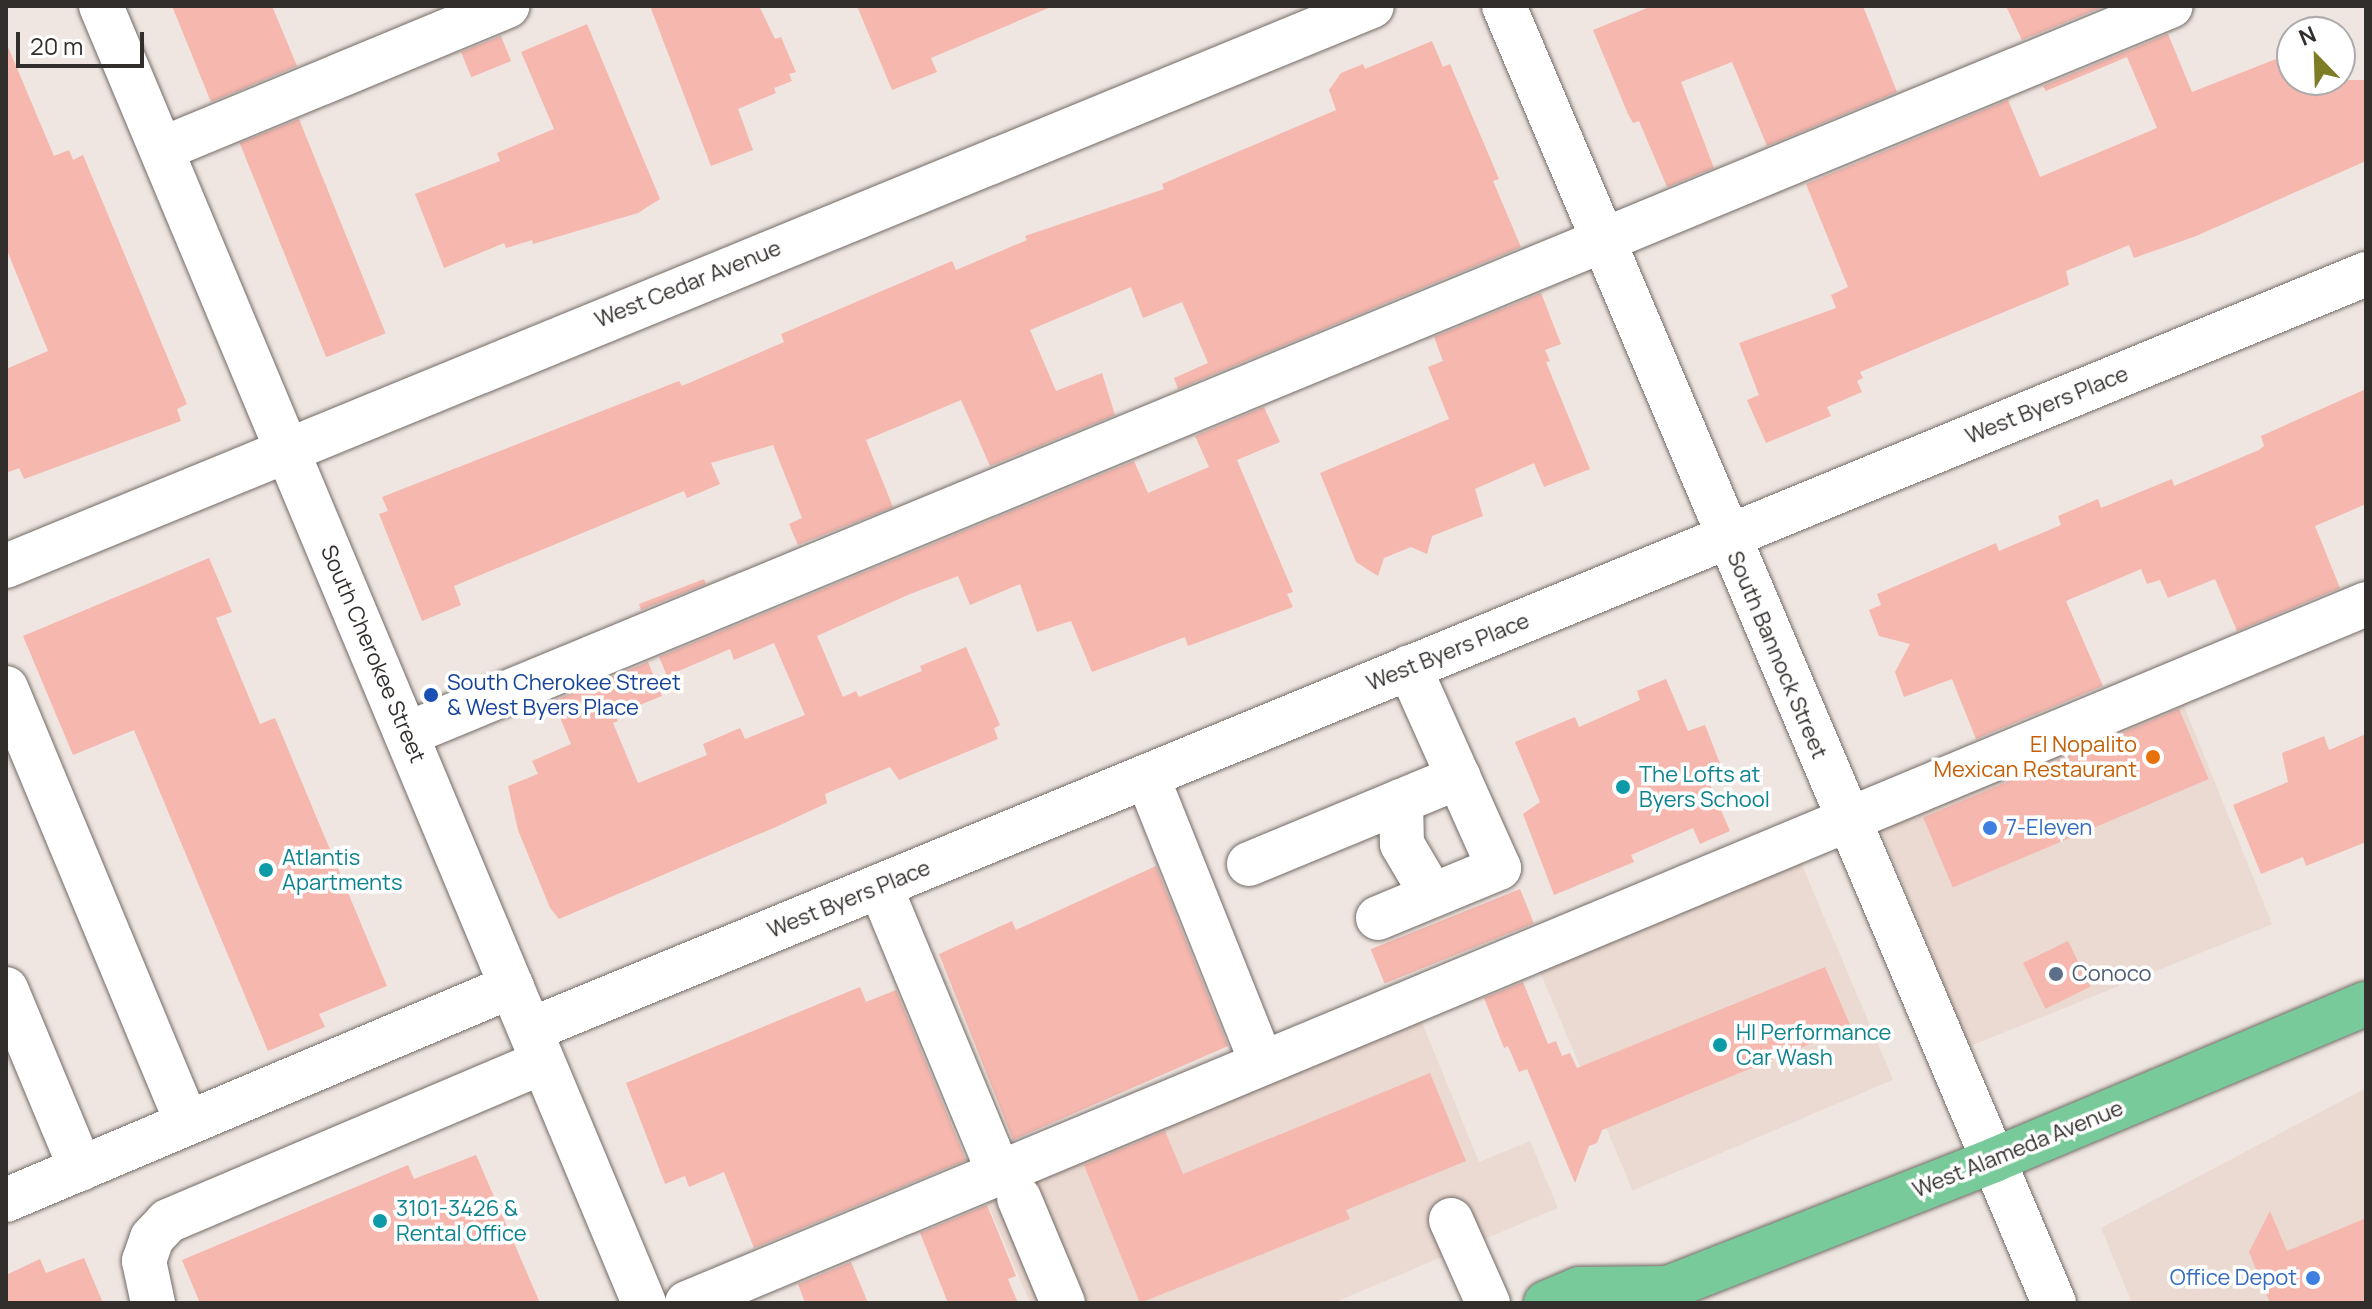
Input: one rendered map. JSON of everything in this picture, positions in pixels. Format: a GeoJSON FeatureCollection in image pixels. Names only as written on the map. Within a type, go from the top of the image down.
{"type":"FeatureCollection","features":[{"type":"Feature","properties":{"kind":"main road","name":"West Alameda Avenue"},"geometry":{"type":"LineString","coordinates":[[1546,1303],[1579,1289],[1659,1295],[1994,1160],[2366,1004]]}},
{"type":"Feature","properties":{"kind":"street","name":"South Cherokee Street"},"geometry":{"type":"LineString","coordinates":[[101,6],[644,1303]]}},
{"type":"Feature","properties":{"kind":"street"},"geometry":{"type":"LineString","coordinates":[[162,149],[508,6]]}},
{"type":"Feature","properties":{"kind":"street","name":"West Cedar Avenue"},"geometry":{"type":"LineString","coordinates":[[6,566],[287,448],[1372,6]]}},
{"type":"Feature","properties":{"kind":"street","name":"South Bannock Street"},"geometry":{"type":"LineString","coordinates":[[1504,6],[1726,537],[2054,1303]]}},
{"type":"Feature","properties":{"kind":"street"},"geometry":{"type":"LineString","coordinates":[[407,734],[2171,6]]}},
{"type":"Feature","properties":{"kind":"street","name":"West Byers Place"},"geometry":{"type":"LineString","coordinates":[[153,1303],[144,1261],[152,1238],[168,1221],[880,886],[2366,274]]}},
{"type":"Feature","properties":{"kind":"street"},"geometry":{"type":"LineString","coordinates":[[687,1303],[1009,1186],[1262,1063],[2366,604]]}},
{"type":"Feature","properties":{"kind":"street"},"geometry":{"type":"LineString","coordinates":[[1378,918],[1499,868],[1409,667]]}},
{"type":"Feature","properties":{"kind":"street"},"geometry":{"type":"LineString","coordinates":[[6,688],[187,1123]]}},
{"type":"Feature","properties":{"kind":"street"},"geometry":{"type":"LineString","coordinates":[[1147,776],[1262,1063]]}},
{"type":"Feature","properties":{"kind":"street"},"geometry":{"type":"LineString","coordinates":[[1249,864],[1459,777]]}},
{"type":"Feature","properties":{"kind":"street"},"geometry":{"type":"LineString","coordinates":[[1401,801],[1402,844],[1432,895]]}},
{"type":"Feature","properties":{"kind":"street"},"geometry":{"type":"LineString","coordinates":[[880,886],[1009,1186],[1063,1303]]}},
{"type":"Feature","properties":{"kind":"street"},"geometry":{"type":"LineString","coordinates":[[6,1200],[512,986]]}},
{"type":"Feature","properties":{"kind":"street"},"geometry":{"type":"LineString","coordinates":[[6,989],[81,1169]]}},
{"type":"Feature","properties":{"kind":"street"},"geometry":{"type":"LineString","coordinates":[[1451,1220],[1488,1303]]}},
{"type":"Feature","properties":{"kind":"shaded area"},"geometry":{"type":"Polygon","coordinates":[[[2180,696],[2272,924],[1969,1047],[1877,818],[2180,696]]]}},
{"type":"Feature","properties":{"kind":"shaded area"},"geometry":{"type":"Polygon","coordinates":[[[1799,858],[1893,1080],[1633,1190],[1538,969],[1799,858]]]}},
{"type":"Feature","properties":{"kind":"shaded area"},"geometry":{"type":"Polygon","coordinates":[[[1419,1015],[1479,1162],[1530,1141],[1558,1208],[1333,1303],[1030,1303],[983,1193],[1419,1015]]]}},
{"type":"Feature","properties":{"kind":"shaded area"},"geometry":{"type":"Polygon","coordinates":[[[2366,1088],[2366,1303],[2132,1303],[2101,1228],[2366,1088]]]}},
{"type":"Feature","properties":{"kind":"building"},"geometry":{"type":"Polygon","coordinates":[[[172,6],[272,6],[297,66],[211,102],[172,6]]]}},
{"type":"Feature","properties":{"kind":"building"},"geometry":{"type":"Polygon","coordinates":[[[650,6],[759,6],[775,39],[781,37],[796,72],[789,74],[792,81],[774,88],[776,93],[738,109],[753,150],[711,166],[650,6]]]}},
{"type":"Feature","properties":{"kind":"building"},"geometry":{"type":"Polygon","coordinates":[[[857,6],[1053,6],[931,58],[937,72],[892,90],[857,6]]]}},
{"type":"Feature","properties":{"kind":"building"},"geometry":{"type":"Polygon","coordinates":[[[1652,6],[1863,6],[1897,92],[1767,146],[1732,62],[1681,82],[1714,168],[1667,187],[1639,121],[1633,123],[1628,114],[1593,30],[1652,6]]]}},
{"type":"Feature","properties":{"kind":"building"},"geometry":{"type":"Polygon","coordinates":[[[2006,6],[2105,6],[2022,40],[2006,6]]]}},
{"type":"Feature","properties":{"kind":"building"},"geometry":{"type":"Polygon","coordinates":[[[587,24],[660,199],[638,213],[533,244],[532,240],[506,248],[504,243],[444,268],[415,194],[500,161],[497,153],[554,129],[521,52],[587,24]]]}},
{"type":"Feature","properties":{"kind":"building"},"geometry":{"type":"Polygon","coordinates":[[[2168,34],[2192,92],[2276,59],[2276,96],[2356,96],[2356,80],[2366,80],[2366,161],[2196,236],[2134,258],[2129,245],[2066,271],[2069,285],[1860,372],[1863,378],[1857,381],[1862,392],[1827,407],[1831,416],[1766,443],[1747,400],[1759,395],[1739,343],[1836,308],[1831,295],[1848,287],[1806,184],[2008,100],[2040,177],[2157,128],[2127,57],[2046,91],[2043,86],[2168,34]]]}},
{"type":"Feature","properties":{"kind":"building"},"geometry":{"type":"Polygon","coordinates":[[[501,36],[511,61],[471,77],[461,52],[501,36]]]}},
{"type":"Feature","properties":{"kind":"building"},"geometry":{"type":"Polygon","coordinates":[[[1432,41],[1443,67],[1450,64],[1499,179],[1493,181],[1521,247],[1178,389],[1174,378],[1208,363],[1182,302],[1143,318],[1131,287],[1030,330],[1056,391],[1102,373],[1115,415],[990,466],[961,400],[866,440],[893,507],[798,545],[789,524],[802,518],[773,445],[711,463],[720,484],[687,498],[684,491],[454,586],[461,605],[422,621],[379,514],[388,511],[382,497],[679,381],[682,386],[784,342],[781,334],[952,261],[956,270],[1027,240],[1025,236],[1164,189],[1162,184],[1336,110],[1329,90],[1341,73],[1363,64],[1365,69],[1432,41]]]}},
{"type":"Feature","properties":{"kind":"building"},"geometry":{"type":"Polygon","coordinates":[[[8,47],[54,156],[69,150],[73,160],[83,155],[187,404],[177,409],[181,421],[24,479],[19,468],[6,473],[6,369],[48,351],[6,248],[8,47]]]}},
{"type":"Feature","properties":{"kind":"building"},"geometry":{"type":"Polygon","coordinates":[[[299,119],[386,333],[326,357],[240,143],[299,119]]]}},
{"type":"Feature","properties":{"kind":"building"},"geometry":{"type":"Polygon","coordinates":[[[1541,293],[1561,344],[1545,350],[1550,361],[1546,362],[1590,469],[1544,487],[1534,463],[1475,489],[1483,516],[1432,536],[1427,554],[1411,547],[1384,558],[1378,576],[1356,562],[1320,473],[1449,419],[1428,367],[1443,361],[1434,337],[1541,293]]]}},
{"type":"Feature","properties":{"kind":"building"},"geometry":{"type":"Polygon","coordinates":[[[2366,389],[2366,504],[2315,526],[2340,588],[2237,631],[2215,579],[2168,598],[2160,580],[2147,584],[2141,569],[2066,601],[2103,686],[1976,739],[1952,679],[1904,697],[1895,672],[1910,644],[1879,636],[1869,610],[1881,605],[1877,594],[1996,543],[1999,551],[2061,525],[2058,516],[2098,499],[2101,508],[2172,479],[2174,486],[2259,450],[2264,446],[2261,436],[2366,389]]]}},
{"type":"Feature","properties":{"kind":"building"},"geometry":{"type":"Polygon","coordinates":[[[1264,407],[1280,442],[1237,460],[1293,592],[1287,594],[1293,607],[1188,646],[1185,637],[1092,672],[1071,621],[1037,632],[1020,584],[970,605],[958,576],[910,594],[817,636],[843,697],[856,691],[859,697],[922,671],[920,666],[966,647],[1000,725],[994,728],[998,739],[899,780],[890,767],[825,794],[827,803],[776,827],[559,919],[550,908],[518,830],[508,786],[538,774],[532,761],[571,744],[553,701],[648,662],[662,696],[615,715],[618,721],[613,723],[638,783],[707,755],[703,744],[740,728],[745,739],[805,715],[774,643],[734,660],[730,649],[667,676],[659,657],[1134,461],[1148,493],[1209,467],[1195,436],[1264,407]]]}},
{"type":"Feature","properties":{"kind":"building","name":"Atlantis Apartments"},"geometry":{"type":"Polygon","coordinates":[[[209,558],[232,612],[216,618],[260,724],[275,718],[387,986],[319,1014],[325,1027],[268,1051],[134,730],[73,755],[23,636],[209,558]]]}},
{"type":"Feature","properties":{"kind":"building"},"geometry":{"type":"Polygon","coordinates":[[[704,579],[706,584],[641,610],[639,604],[704,579]]]}},
{"type":"Feature","properties":{"kind":"building","name":"The Lofts at Byers School"},"geometry":{"type":"Polygon","coordinates":[[[1666,679],[1688,731],[1705,725],[1721,766],[1705,773],[1730,831],[1700,844],[1693,828],[1631,855],[1634,862],[1554,895],[1523,814],[1540,802],[1515,742],[1575,717],[1579,727],[1640,700],[1637,691],[1666,679]]]}},
{"type":"Feature","properties":{"kind":"building"},"geometry":{"type":"Polygon","coordinates":[[[2179,709],[2209,779],[1953,888],[1923,818],[2179,709]]]}},
{"type":"Feature","properties":{"kind":"building"},"geometry":{"type":"Polygon","coordinates":[[[2366,734],[2366,842],[2306,866],[2303,857],[2261,874],[2233,805],[2288,782],[2282,753],[2324,736],[2329,750],[2366,734]]]}},
{"type":"Feature","properties":{"kind":"building"},"geometry":{"type":"Polygon","coordinates":[[[1156,866],[1228,1046],[1013,1140],[939,954],[1012,921],[1016,930],[1156,866]]]}},
{"type":"Feature","properties":{"kind":"building"},"geometry":{"type":"Polygon","coordinates":[[[1520,889],[1534,923],[1385,984],[1371,949],[1520,889]]]}},
{"type":"Feature","properties":{"kind":"building","name":"Conoco"},"geometry":{"type":"Polygon","coordinates":[[[2068,941],[2090,987],[2045,1009],[2023,963],[2068,941]]]}},
{"type":"Feature","properties":{"kind":"building","name":"HI Performance Car Wash"},"geometry":{"type":"Polygon","coordinates":[[[1825,967],[1851,1027],[1602,1130],[1597,1143],[1589,1146],[1575,1183],[1527,1069],[1519,1072],[1508,1046],[1504,1048],[1484,998],[1523,982],[1548,1044],[1556,1041],[1562,1056],[1570,1053],[1577,1068],[1825,967]]]}},
{"type":"Feature","properties":{"kind":"building"},"geometry":{"type":"Polygon","coordinates":[[[860,987],[866,1002],[896,990],[966,1160],[754,1248],[724,1172],[689,1187],[685,1176],[665,1184],[626,1083],[860,987]]]}},
{"type":"Feature","properties":{"kind":"building"},"geometry":{"type":"Polygon","coordinates":[[[1430,1073],[1466,1161],[1346,1210],[1350,1219],[1140,1303],[1084,1165],[1165,1131],[1183,1174],[1430,1073]]]}},
{"type":"Feature","properties":{"kind":"building","name":"3101-3426 & Rental Office"},"geometry":{"type":"Polygon","coordinates":[[[476,1155],[540,1303],[200,1303],[182,1260],[408,1165],[414,1179],[476,1155]]]}},
{"type":"Feature","properties":{"kind":"building"},"geometry":{"type":"Polygon","coordinates":[[[987,1205],[1016,1276],[1008,1279],[1018,1303],[948,1303],[920,1233],[987,1205]]]}},
{"type":"Feature","properties":{"kind":"building","name":"Office Depot"},"geometry":{"type":"Polygon","coordinates":[[[2270,1211],[2287,1251],[2366,1218],[2366,1303],[2270,1303],[2249,1252],[2270,1211]]]}},
{"type":"Feature","properties":{"kind":"building"},"geometry":{"type":"Polygon","coordinates":[[[84,1258],[103,1303],[6,1303],[6,1275],[40,1259],[46,1273],[84,1258]]]}},
{"type":"Feature","properties":{"kind":"building"},"geometry":{"type":"Polygon","coordinates":[[[851,1262],[868,1303],[805,1303],[798,1284],[851,1262]]]}},
{"type":"Feature","properties":{"kind":"place","name":"South Cherokee Street & West Byers Place"},"geometry":{"type":"Point","coordinates":[431,695]}},
{"type":"Feature","properties":{"kind":"place","name":"El Nopalito Mexican Restaurant"},"geometry":{"type":"Point","coordinates":[2153,757]}},
{"type":"Feature","properties":{"kind":"place","name":"The Lofts at Byers School"},"geometry":{"type":"Point","coordinates":[1623,787]}},
{"type":"Feature","properties":{"kind":"place","name":"7-Eleven"},"geometry":{"type":"Point","coordinates":[1990,828]}},
{"type":"Feature","properties":{"kind":"place","name":"Atlantis Apartments"},"geometry":{"type":"Point","coordinates":[266,870]}},
{"type":"Feature","properties":{"kind":"place","name":"Conoco"},"geometry":{"type":"Point","coordinates":[2056,974]}},
{"type":"Feature","properties":{"kind":"place","name":"HI Performance Car Wash"},"geometry":{"type":"Point","coordinates":[1720,1045]}},
{"type":"Feature","properties":{"kind":"place","name":"3101-3426 & Rental Office"},"geometry":{"type":"Point","coordinates":[380,1221]}},
{"type":"Feature","properties":{"kind":"place","name":"Office Depot"},"geometry":{"type":"Point","coordinates":[2313,1278]}}]}
